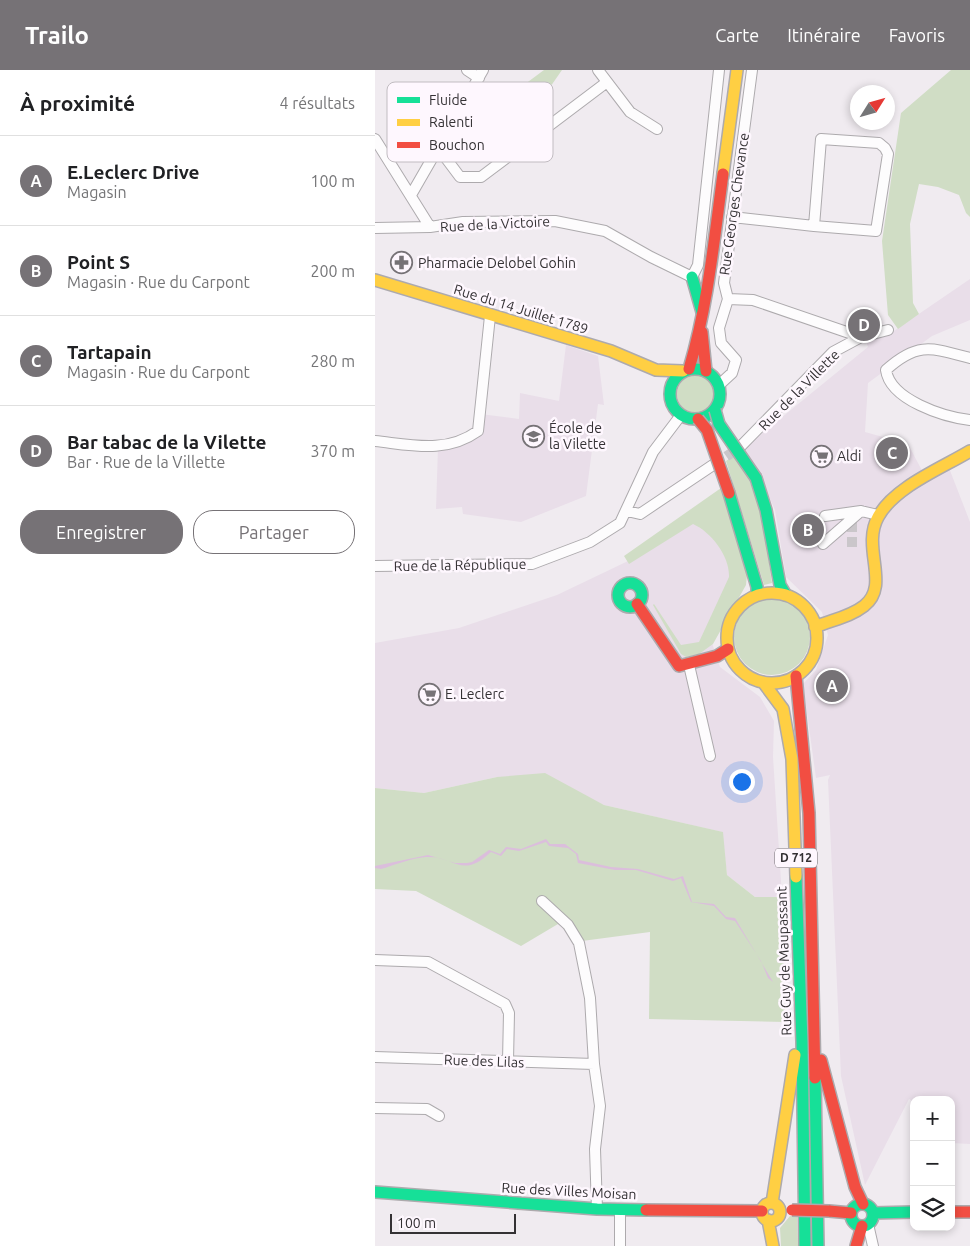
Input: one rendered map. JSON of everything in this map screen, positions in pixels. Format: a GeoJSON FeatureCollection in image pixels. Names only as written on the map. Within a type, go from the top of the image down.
{"type":"FeatureCollection","features":[{"type":"Feature","properties":{"kind":"main road"},"geometry":{"type":"LineString","coordinates":[[686,370],[702,324],[737,70]]}},
{"type":"Feature","properties":{"kind":"main road"},"geometry":{"type":"LineString","coordinates":[[692,277],[702,324],[707,371],[719,385],[720,398],[715,410],[719,424],[756,478],[766,510],[779,585],[786,595]]}},
{"type":"Feature","properties":{"kind":"main road","name":"Rue du 14 Juillet 1789"},"geometry":{"type":"LineString","coordinates":[[375,280],[611,351],[657,370],[686,370]]}},
{"type":"Feature","properties":{"kind":"main road"},"geometry":{"type":"LineString","coordinates":[[657,370],[670,388],[672,405],[681,415],[698,419],[707,430],[729,494],[757,587],[757,595]]}},
{"type":"Feature","properties":{"kind":"main road"},"geometry":{"type":"LineString","coordinates":[[670,388],[677,376],[686,370],[707,371]]}},
{"type":"Feature","properties":{"kind":"main road"},"geometry":{"type":"LineString","coordinates":[[698,419],[715,410]]}},
{"type":"Feature","properties":{"kind":"main road"},"geometry":{"type":"LineString","coordinates":[[815,627],[860,609],[873,598],[877,579],[870,542],[878,515],[894,496],[970,451]]}},
{"type":"Feature","properties":{"kind":"main road"},"geometry":{"type":"LineString","coordinates":[[772,593],[786,595],[799,602],[809,613],[815,627],[816,641],[813,654],[806,666],[796,676],[775,682],[763,682],[751,678],[741,670],[728,649],[727,636],[733,616],[745,601],[757,595],[772,593]]}},
{"type":"Feature","properties":{"kind":"main road"},"geometry":{"type":"LineString","coordinates":[[637,604],[679,666],[689,665],[717,656],[728,649]]}},
{"type":"Feature","properties":{"kind":"main road","name":"Rue Guy de Maupassant"},"geometry":{"type":"LineString","coordinates":[[796,676],[797,707],[806,765],[809,813],[818,1246]]}},
{"type":"Feature","properties":{"kind":"main road","name":"Rue Guy de Maupassant"},"geometry":{"type":"LineString","coordinates":[[763,682],[775,694],[783,710],[792,759],[802,1042],[805,1246]]}},
{"type":"Feature","properties":{"kind":"main road"},"geometry":{"type":"LineString","coordinates":[[813,1001],[823,1072],[855,1187],[863,1204]]}},
{"type":"Feature","properties":{"kind":"main road"},"geometry":{"type":"LineString","coordinates":[[765,1216],[777,1219],[776,1206],[792,1072],[796,1052],[802,1042]]}},
{"type":"Feature","properties":{"kind":"main road","name":"Rue des Villes Moisan"},"geometry":{"type":"LineString","coordinates":[[375,1192],[597,1209],[765,1216]]}},
{"type":"Feature","properties":{"kind":"main road"},"geometry":{"type":"LineString","coordinates":[[773,1246],[765,1216],[767,1204],[792,1210],[851,1213]]}},
{"type":"Feature","properties":{"kind":"main road"},"geometry":{"type":"LineString","coordinates":[[857,1246],[868,1221],[870,1207],[863,1204],[857,1205],[851,1213],[853,1222],[868,1221],[910,1213]]}},
{"type":"Feature","properties":{"kind":"main road"},"geometry":{"type":"LineString","coordinates":[[955,1212],[970,1212]]}},
{"type":"Feature","properties":{"kind":"street"},"geometry":{"type":"LineString","coordinates":[[467,70],[481,74]]}},
{"type":"Feature","properties":{"kind":"street"},"geometry":{"type":"LineString","coordinates":[[598,70],[630,112],[657,129]]}},
{"type":"Feature","properties":{"kind":"street","name":"Rue Georges Chevance"},"geometry":{"type":"LineString","coordinates":[[692,277],[697,265],[719,70]]}},
{"type":"Feature","properties":{"kind":"street","name":"Rue Georges Chevance"},"geometry":{"type":"LineString","coordinates":[[719,385],[732,373],[736,360],[721,343],[721,316],[728,299],[724,282],[752,70]]}},
{"type":"Feature","properties":{"kind":"street"},"geometry":{"type":"LineString","coordinates":[[553,123],[607,82]]}},
{"type":"Feature","properties":{"kind":"street"},"geometry":{"type":"LineString","coordinates":[[375,139],[387,158]]}},
{"type":"Feature","properties":{"kind":"street"},"geometry":{"type":"LineString","coordinates":[[732,217],[814,226],[876,231],[888,154],[885,148],[879,143],[821,139],[814,226]]}},
{"type":"Feature","properties":{"kind":"street"},"geometry":{"type":"LineString","coordinates":[[390,162],[430,227]]}},
{"type":"Feature","properties":{"kind":"street"},"geometry":{"type":"LineString","coordinates":[[411,195],[431,162]]}},
{"type":"Feature","properties":{"kind":"street"},"geometry":{"type":"LineString","coordinates":[[449,162],[461,177],[481,177],[501,162]]}},
{"type":"Feature","properties":{"kind":"street","name":"Rue de la Victoire"},"geometry":{"type":"LineString","coordinates":[[375,228],[430,227],[463,222],[555,221],[605,231],[651,258],[692,277]]}},
{"type":"Feature","properties":{"kind":"street","name":"Rue de la Villette"},"geometry":{"type":"LineString","coordinates":[[728,299],[753,300],[861,337]]}},
{"type":"Feature","properties":{"kind":"street"},"geometry":{"type":"LineString","coordinates":[[375,441],[438,447],[465,441],[478,431],[490,316]]}},
{"type":"Feature","properties":{"kind":"street","name":"Rue de la Villette"},"geometry":{"type":"LineString","coordinates":[[740,448],[833,352],[861,337],[888,330]]}},
{"type":"Feature","properties":{"kind":"street"},"geometry":{"type":"LineString","coordinates":[[970,358],[922,348],[905,355],[886,370],[887,377],[897,389],[926,408],[950,418],[970,420]]}},
{"type":"Feature","properties":{"kind":"street","name":"Rue de la République"},"geometry":{"type":"LineString","coordinates":[[375,566],[532,564],[590,542],[620,523],[653,452],[681,415]]}},
{"type":"Feature","properties":{"kind":"street"},"geometry":{"type":"LineString","coordinates":[[627,511],[640,514],[713,465]]}},
{"type":"Feature","properties":{"kind":"street"},"geometry":{"type":"LineString","coordinates":[[825,516],[861,511],[878,515]]}},
{"type":"Feature","properties":{"kind":"street"},"geometry":{"type":"LineString","coordinates":[[823,544],[861,511]]}},
{"type":"Feature","properties":{"kind":"street"},"geometry":{"type":"LineString","coordinates":[[689,665],[710,756]]}},
{"type":"Feature","properties":{"kind":"street"},"geometry":{"type":"LineString","coordinates":[[542,901],[568,925],[579,943],[590,998],[594,1064],[600,1106],[595,1149],[597,1209]]}},
{"type":"Feature","properties":{"kind":"street"},"geometry":{"type":"LineString","coordinates":[[375,960],[428,962],[505,1004],[509,1013],[508,1061]]}},
{"type":"Feature","properties":{"kind":"street","name":"Rue des Lilas"},"geometry":{"type":"LineString","coordinates":[[375,1057],[594,1064]]}},
{"type":"Feature","properties":{"kind":"street"},"geometry":{"type":"LineString","coordinates":[[375,1108],[427,1109],[439,1116]]}},
{"type":"Feature","properties":{"kind":"street"},"geometry":{"type":"LineString","coordinates":[[620,1210],[620,1246]]}},
{"type":"Feature","properties":{"kind":"street"},"geometry":{"type":"LineString","coordinates":[[868,1221],[873,1246]]}},
{"type":"Feature","properties":{"kind":"shaded area"},"geometry":{"type":"Polygon","coordinates":[[[970,279],[970,320],[932,336],[868,383],[865,432],[908,444],[928,482],[949,468],[970,522],[970,1144],[955,1143],[955,1096],[910,1096],[910,1100],[865,1185],[841,1076],[828,780],[830,775],[816,778],[803,684],[816,670],[828,635],[822,612],[786,577],[775,510],[756,468],[743,449],[868,347],[866,341],[891,333],[970,279]]]}},
{"type":"Feature","properties":{"kind":"shaded area","name":"École de la Vilette"},"geometry":{"type":"Polygon","coordinates":[[[566,345],[598,356],[604,405],[598,404],[586,496],[521,522],[463,514],[462,507],[436,509],[438,447],[478,431],[480,414],[519,419],[520,393],[559,401],[566,345]]]}},
{"type":"Feature","properties":{"kind":"shaded area"},"geometry":{"type":"Polygon","coordinates":[[[714,502],[737,574],[710,637],[720,667],[760,697],[774,721],[773,757],[782,897],[755,897],[727,875],[722,832],[604,805],[581,794],[497,777],[424,793],[375,788],[375,643],[459,628],[557,595],[626,562],[714,502]]]}},
{"type":"Feature","properties":{"kind":"shaded area"},"geometry":{"type":"Polygon","coordinates":[[[546,839],[550,844],[565,844],[578,854],[579,860],[611,867],[638,869],[674,879],[683,876],[692,902],[714,904],[726,917],[735,918],[756,953],[735,921],[726,919],[714,906],[691,902],[681,878],[673,881],[636,870],[615,870],[578,863],[576,854],[568,848],[549,846],[546,842],[519,851],[507,849],[501,856],[491,852],[481,860],[465,866],[447,861],[455,863],[472,862],[489,850],[500,854],[506,847],[521,849],[546,839]]]}},
{"type":"Feature","properties":{"kind":"shaded area"},"geometry":{"type":"Polygon","coordinates":[[[428,855],[441,859],[426,857],[381,869],[375,868],[375,866],[428,855]]]}},
{"type":"Feature","properties":{"kind":"shaded area"},"geometry":{"type":"Polygon","coordinates":[[[762,964],[773,982],[768,978],[762,964]]]}},
{"type":"Feature","properties":{"kind":"green space"},"geometry":{"type":"Polygon","coordinates":[[[544,70],[562,70],[553,83],[528,82],[544,70]]]}},
{"type":"Feature","properties":{"kind":"green space"},"geometry":{"type":"Polygon","coordinates":[[[951,70],[970,70],[970,217],[966,213],[959,195],[938,187],[919,184],[910,224],[913,303],[919,314],[898,329],[888,315],[882,241],[901,113],[951,70]]]}},
{"type":"Feature","properties":{"kind":"green space"},"geometry":{"type":"Polygon","coordinates":[[[696,375],[709,381],[715,394],[709,407],[696,413],[683,407],[677,394],[683,381],[696,375]]]}},
{"type":"Feature","properties":{"kind":"green space"},"geometry":{"type":"Polygon","coordinates":[[[735,455],[757,500],[772,583],[764,585],[726,461],[735,455]]]}},
{"type":"Feature","properties":{"kind":"green space"},"geometry":{"type":"Polygon","coordinates":[[[721,488],[747,575],[746,585],[713,644],[699,654],[686,657],[681,654],[653,605],[681,645],[699,642],[729,577],[723,553],[713,539],[693,524],[629,564],[624,556],[721,488]]]}},
{"type":"Feature","properties":{"kind":"green space"},"geometry":{"type":"Polygon","coordinates":[[[772,599],[786,602],[799,610],[807,623],[810,637],[807,651],[799,664],[786,672],[772,675],[758,672],[745,664],[737,651],[734,637],[737,623],[745,610],[758,602],[772,599]]]}},
{"type":"Feature","properties":{"kind":"green space"},"geometry":{"type":"Polygon","coordinates":[[[545,773],[604,805],[723,832],[727,875],[755,897],[782,897],[786,1022],[649,1019],[650,932],[582,941],[558,924],[521,946],[416,891],[375,889],[375,788],[424,793],[497,777],[545,773]]]}},
{"type":"Feature","properties":{"kind":"green space"},"geometry":{"type":"Polygon","coordinates":[[[790,1216],[797,1217],[798,1246],[781,1246],[780,1228],[790,1216]]]}},
{"type":"Feature","properties":{"kind":"tunnel"},"geometry":{"type":"LineString","coordinates":[[714,465],[740,447]]}},
{"type":"Feature","properties":{"kind":"tunnel"},"geometry":{"type":"LineString","coordinates":[[852,520],[852,547]]}},
{"type":"Feature","properties":{"kind":"traffic: fast"},"geometry":{"type":"LineString","coordinates":[[692,277],[702,312]]}},
{"type":"Feature","properties":{"kind":"traffic: fast"},"geometry":{"type":"LineString","coordinates":[[690,369],[700,369],[713,376],[720,389],[720,394],[720,399],[713,412],[700,419],[690,419],[681,415],[674,408],[670,399],[670,389],[674,380],[681,373],[690,369]]}},
{"type":"Feature","properties":{"kind":"traffic: fast"},"geometry":{"type":"LineString","coordinates":[[715,410],[719,424],[756,478]]}},
{"type":"Feature","properties":{"kind":"traffic: fast"},"geometry":{"type":"LineString","coordinates":[[756,478],[766,510],[780,585],[786,595]]}},
{"type":"Feature","properties":{"kind":"traffic: fast"},"geometry":{"type":"LineString","coordinates":[[729,493],[757,587],[757,595]]}},
{"type":"Feature","properties":{"kind":"traffic: fast"},"geometry":{"type":"LineString","coordinates":[[630,583],[635,584],[641,590],[642,595],[641,600],[635,606],[630,607],[625,606],[619,600],[618,595],[619,590],[625,584],[630,583]]}},
{"type":"Feature","properties":{"kind":"traffic: fast"},"geometry":{"type":"LineString","coordinates":[[796,877],[802,1042],[805,1246]]}},
{"type":"Feature","properties":{"kind":"traffic: fast"},"geometry":{"type":"LineString","coordinates":[[815,1078],[818,1246]]}},
{"type":"Feature","properties":{"kind":"traffic: fast"},"geometry":{"type":"LineString","coordinates":[[375,1192],[597,1209],[646,1210]]}},
{"type":"Feature","properties":{"kind":"traffic: fast"},"geometry":{"type":"LineString","coordinates":[[862,1204],[870,1207],[873,1215],[870,1223],[862,1226],[854,1223],[851,1215],[854,1207],[862,1204]]}},
{"type":"Feature","properties":{"kind":"traffic: fast"},"geometry":{"type":"LineString","coordinates":[[873,1213],[910,1212]]}},
{"type":"Feature","properties":{"kind":"traffic: slow"},"geometry":{"type":"LineString","coordinates":[[723,174],[737,70]]}},
{"type":"Feature","properties":{"kind":"traffic: slow"},"geometry":{"type":"LineString","coordinates":[[375,280],[611,351],[656,370],[683,371]]}},
{"type":"Feature","properties":{"kind":"traffic: slow"},"geometry":{"type":"LineString","coordinates":[[815,627],[853,613],[864,606],[872,597],[876,577],[872,541],[878,517],[885,506],[895,496],[919,479],[970,451]]}},
{"type":"Feature","properties":{"kind":"traffic: slow"},"geometry":{"type":"LineString","coordinates":[[772,593],[789,597],[804,606],[813,621],[817,638],[813,655],[804,670],[789,679],[772,683],[755,679],[740,670],[731,655],[727,638],[731,621],[740,606],[755,597],[772,593]]}},
{"type":"Feature","properties":{"kind":"traffic: slow"},"geometry":{"type":"LineString","coordinates":[[763,682],[783,709],[792,759],[796,877]]}},
{"type":"Feature","properties":{"kind":"traffic: slow"},"geometry":{"type":"LineString","coordinates":[[772,1203],[795,1055]]}},
{"type":"Feature","properties":{"kind":"traffic: slow"},"geometry":{"type":"LineString","coordinates":[[771,1203],[777,1206],[780,1212],[777,1218],[771,1221],[765,1218],[762,1212],[765,1206],[771,1203]]}},
{"type":"Feature","properties":{"kind":"traffic: slow"},"geometry":{"type":"LineString","coordinates":[[768,1220],[773,1246]]}},
{"type":"Feature","properties":{"kind":"traffic: jam"},"geometry":{"type":"LineString","coordinates":[[689,369],[706,297],[723,174]]}},
{"type":"Feature","properties":{"kind":"traffic: jam"},"geometry":{"type":"LineString","coordinates":[[702,332],[706,371]]}},
{"type":"Feature","properties":{"kind":"traffic: jam"},"geometry":{"type":"LineString","coordinates":[[698,419],[707,430],[729,493]]}},
{"type":"Feature","properties":{"kind":"traffic: jam"},"geometry":{"type":"LineString","coordinates":[[637,604],[679,666],[717,656],[728,649]]}},
{"type":"Feature","properties":{"kind":"traffic: jam"},"geometry":{"type":"LineString","coordinates":[[796,676],[809,813],[815,1078]]}},
{"type":"Feature","properties":{"kind":"traffic: jam"},"geometry":{"type":"LineString","coordinates":[[821,1060],[855,1187],[863,1204]]}},
{"type":"Feature","properties":{"kind":"traffic: jam"},"geometry":{"type":"LineString","coordinates":[[646,1210],[762,1211]]}},
{"type":"Feature","properties":{"kind":"traffic: jam"},"geometry":{"type":"LineString","coordinates":[[792,1210],[829,1211]]}},
{"type":"Feature","properties":{"kind":"traffic: jam"},"geometry":{"type":"LineString","coordinates":[[829,1211],[851,1213]]}},
{"type":"Feature","properties":{"kind":"traffic: jam"},"geometry":{"type":"LineString","coordinates":[[955,1212],[970,1212]]}},
{"type":"Feature","properties":{"kind":"traffic: jam"},"geometry":{"type":"LineString","coordinates":[[856,1246],[862,1226]]}},
{"type":"Feature","properties":{"kind":"place","name":"Pharmacie Delobel Gohin"},"geometry":{"type":"Point","coordinates":[402,263]}},
{"type":"Feature","properties":{"kind":"place","name":"Bar tabac de la Vilette"},"geometry":{"type":"Point","coordinates":[864,325]}},
{"type":"Feature","properties":{"kind":"place","name":"École de la Vilette"},"geometry":{"type":"Point","coordinates":[533,436]}},
{"type":"Feature","properties":{"kind":"place","name":"Tartapain"},"geometry":{"type":"Point","coordinates":[892,453]}},
{"type":"Feature","properties":{"kind":"place","name":"Aldi"},"geometry":{"type":"Point","coordinates":[821,456]}},
{"type":"Feature","properties":{"kind":"place","name":"Point S"},"geometry":{"type":"Point","coordinates":[808,530]}},
{"type":"Feature","properties":{"kind":"place","name":"E.Leclerc Drive"},"geometry":{"type":"Point","coordinates":[832,686]}},
{"type":"Feature","properties":{"kind":"place","name":"E. Leclerc"},"geometry":{"type":"Point","coordinates":[429,694]}}]}
